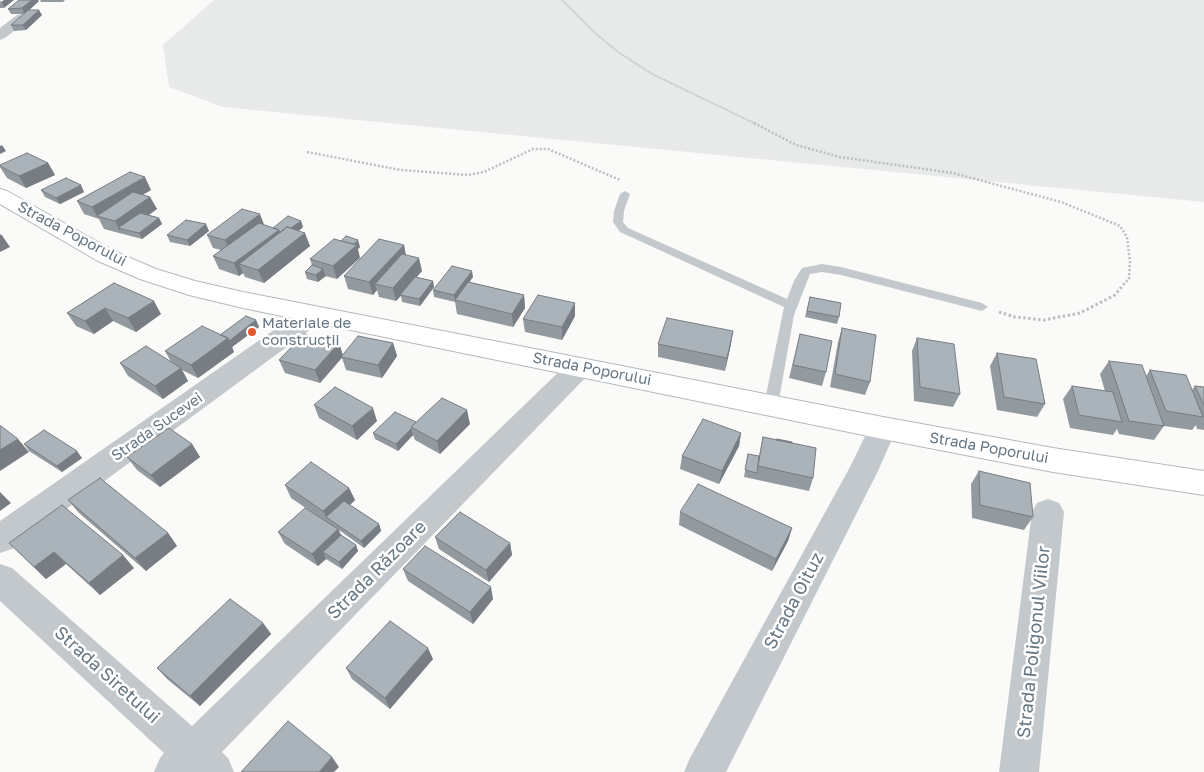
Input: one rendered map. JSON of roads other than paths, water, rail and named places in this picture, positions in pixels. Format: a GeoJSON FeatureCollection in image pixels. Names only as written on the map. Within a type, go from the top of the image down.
{"type":"FeatureCollection","features":[{"type":"Feature","properties":{"kind":"street"},"geometry":{"type":"LineString","coordinates":[[0,35],[22,18]]}},
{"type":"Feature","properties":{"kind":"street","name":"Strada Poporului"},"geometry":{"type":"LineString","coordinates":[[0,195],[106,256],[148,274],[189,287],[313,315],[883,428],[1053,460],[1204,483]]}},
{"type":"Feature","properties":{"kind":"street","name":"Strada Sucevei"},"geometry":{"type":"LineString","coordinates":[[0,538],[313,315]]}},
{"type":"Feature","properties":{"kind":"street","name":"Strada Răzoare"},"geometry":{"type":"LineString","coordinates":[[194,766],[580,367]]}},
{"type":"Feature","properties":{"kind":"street","name":"Strada Oituz"},"geometry":{"type":"LineString","coordinates":[[704,772],[863,472],[883,428]]}},
{"type":"Feature","properties":{"kind":"street","name":"Strada Poligonul Viilor"},"geometry":{"type":"LineString","coordinates":[[1020,772],[1048,512]]}},
{"type":"Feature","properties":{"kind":"street","name":"Strada Siretului"},"geometry":{"type":"LineString","coordinates":[[0,579],[194,766]]}},
{"type":"Feature","properties":{"kind":"lane"},"geometry":{"type":"LineString","coordinates":[[625,194],[619,211],[618,222],[624,230],[792,306]]}},
{"type":"Feature","properties":{"kind":"lane"},"geometry":{"type":"LineString","coordinates":[[771,405],[792,306],[800,281],[806,271],[822,268],[865,276],[982,307]]}},
{"type":"Feature","properties":{"kind":"place","name":"Materiale de construcții"},"geometry":{"type":"Point","coordinates":[252,332]}}]}
